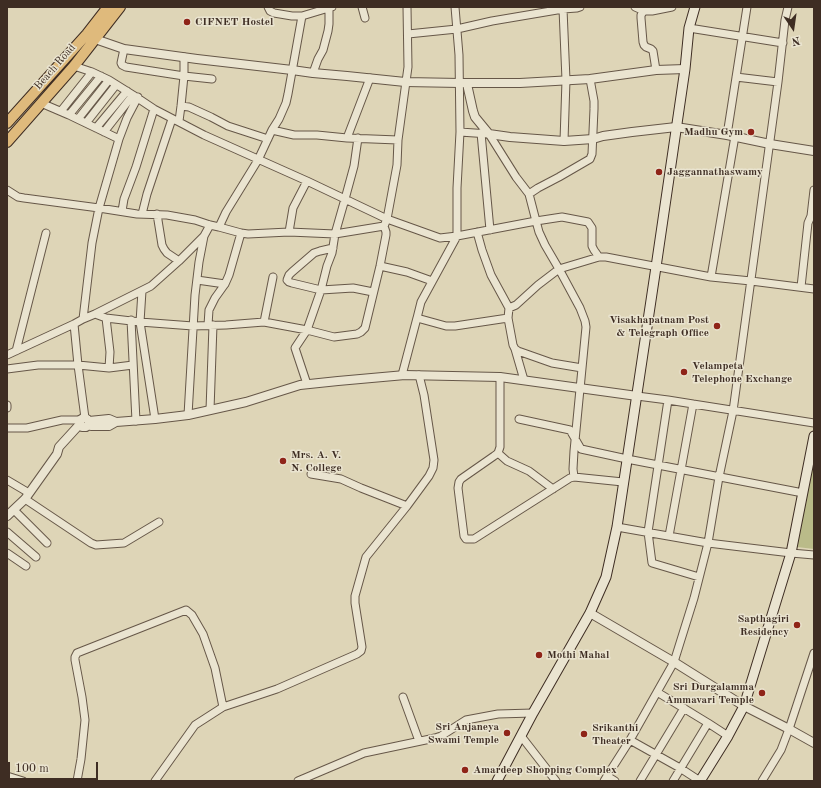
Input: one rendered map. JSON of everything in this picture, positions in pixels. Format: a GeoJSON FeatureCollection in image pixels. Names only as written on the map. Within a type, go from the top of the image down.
{"type":"FeatureCollection","features":[{"type":"Feature","properties":{"kind":"main road","name":"Beach Road"},"geometry":{"type":"LineString","coordinates":[[7,142],[74,66],[108,7]]}},
{"type":"Feature","properties":{"kind":"main road","name":"Beach Road"},"geometry":{"type":"LineString","coordinates":[[7,123],[120,7]]}},
{"type":"Feature","properties":{"kind":"main road"},"geometry":{"type":"LineString","coordinates":[[496,781],[590,613],[606,577],[617,526],[624,482],[685,69],[689,28],[695,7]]}},
{"type":"Feature","properties":{"kind":"main road"},"geometry":{"type":"LineString","coordinates":[[700,781],[728,736],[744,706],[791,553],[814,436]]}},
{"type":"Feature","properties":{"kind":"street"},"geometry":{"type":"LineString","coordinates":[[268,7],[270,11],[274,13],[292,16],[302,16],[330,7],[329,24],[323,50],[313,73]]}},
{"type":"Feature","properties":{"kind":"street"},"geometry":{"type":"LineString","coordinates":[[362,7],[365,18]]}},
{"type":"Feature","properties":{"kind":"street"},"geometry":{"type":"LineString","coordinates":[[95,314],[106,318],[193,326],[264,322],[334,337],[361,332],[365,328],[380,266],[386,235],[384,226],[388,219],[397,165],[398,140],[408,67],[407,7]]}},
{"type":"Feature","properties":{"kind":"street"},"geometry":{"type":"LineString","coordinates":[[402,375],[420,305],[457,236],[457,188],[463,84],[459,55],[456,7]]}},
{"type":"Feature","properties":{"kind":"street"},"geometry":{"type":"LineString","coordinates":[[408,34],[457,29],[563,8],[580,7]]}},
{"type":"Feature","properties":{"kind":"street"},"geometry":{"type":"LineString","coordinates":[[635,7],[649,10],[672,7]]}},
{"type":"Feature","properties":{"kind":"street"},"geometry":{"type":"LineString","coordinates":[[711,277],[731,136],[736,77],[746,7]]}},
{"type":"Feature","properties":{"kind":"street"},"geometry":{"type":"LineString","coordinates":[[615,781],[605,779],[630,740],[674,662],[694,598],[708,543],[719,477],[733,411],[770,144],[785,20],[788,7]]}},
{"type":"Feature","properties":{"kind":"street"},"geometry":{"type":"LineString","coordinates":[[563,8],[566,80],[564,142]]}},
{"type":"Feature","properties":{"kind":"street"},"geometry":{"type":"LineString","coordinates":[[649,10],[642,15],[641,18],[644,45],[653,51],[656,70]]}},
{"type":"Feature","properties":{"kind":"street"},"geometry":{"type":"LineString","coordinates":[[219,227],[226,212],[258,160],[286,103],[302,16]]}},
{"type":"Feature","properties":{"kind":"street"},"geometry":{"type":"LineString","coordinates":[[689,28],[783,43]]}},
{"type":"Feature","properties":{"kind":"street"},"geometry":{"type":"LineString","coordinates":[[91,36],[124,49],[313,73],[405,82],[463,84],[520,83],[590,79],[656,70],[685,69]]}},
{"type":"Feature","properties":{"kind":"street"},"geometry":{"type":"LineString","coordinates":[[124,49],[121,63],[126,67],[212,79]]}},
{"type":"Feature","properties":{"kind":"street"},"geometry":{"type":"LineString","coordinates":[[142,214],[147,194],[181,106],[184,57]]}},
{"type":"Feature","properties":{"kind":"street"},"geometry":{"type":"LineString","coordinates":[[74,66],[109,80],[133,94],[154,109],[204,135],[388,219],[440,238],[490,230],[536,220],[562,217],[588,222],[592,228],[592,246],[599,257]]}},
{"type":"Feature","properties":{"kind":"street"},"geometry":{"type":"LineString","coordinates":[[61,111],[92,72]]}},
{"type":"Feature","properties":{"kind":"street"},"geometry":{"type":"LineString","coordinates":[[69,115],[101,76]]}},
{"type":"Feature","properties":{"kind":"street"},"geometry":{"type":"LineString","coordinates":[[736,77],[778,82]]}},
{"type":"Feature","properties":{"kind":"street"},"geometry":{"type":"LineString","coordinates":[[348,138],[370,78]]}},
{"type":"Feature","properties":{"kind":"street"},"geometry":{"type":"LineString","coordinates":[[529,194],[590,159],[592,154],[594,101],[590,79]]}},
{"type":"Feature","properties":{"kind":"street"},"geometry":{"type":"LineString","coordinates":[[78,119],[109,80]]}},
{"type":"Feature","properties":{"kind":"street"},"geometry":{"type":"LineString","coordinates":[[463,84],[475,117],[485,134],[529,194],[539,232],[560,269],[585,321],[586,327],[573,469],[574,477]]}},
{"type":"Feature","properties":{"kind":"street"},"geometry":{"type":"LineString","coordinates":[[86,124],[116,85]]}},
{"type":"Feature","properties":{"kind":"street"},"geometry":{"type":"LineString","coordinates":[[96,128],[133,94]]}},
{"type":"Feature","properties":{"kind":"street"},"geometry":{"type":"LineString","coordinates":[[104,132],[133,94]]}},
{"type":"Feature","properties":{"kind":"street"},"geometry":{"type":"LineString","coordinates":[[83,318],[92,243],[100,208],[128,118],[133,94]]}},
{"type":"Feature","properties":{"kind":"street"},"geometry":{"type":"LineString","coordinates":[[41,103],[61,111],[120,140]]}},
{"type":"Feature","properties":{"kind":"street"},"geometry":{"type":"LineString","coordinates":[[181,106],[189,107],[211,116],[228,126],[268,139]]}},
{"type":"Feature","properties":{"kind":"street"},"geometry":{"type":"LineString","coordinates":[[122,211],[124,199],[136,167],[154,109]]}},
{"type":"Feature","properties":{"kind":"street"},"geometry":{"type":"LineString","coordinates":[[460,132],[564,142],[676,127],[814,151]]}},
{"type":"Feature","properties":{"kind":"street"},"geometry":{"type":"LineString","coordinates":[[272,130],[294,135],[398,140]]}},
{"type":"Feature","properties":{"kind":"street"},"geometry":{"type":"LineString","coordinates":[[485,134],[490,230]]}},
{"type":"Feature","properties":{"kind":"street"},"geometry":{"type":"LineString","coordinates":[[307,384],[295,348],[306,330],[321,290],[354,166],[358,138]]}},
{"type":"Feature","properties":{"kind":"street"},"geometry":{"type":"LineString","coordinates":[[289,232],[294,208],[307,181]]}},
{"type":"Feature","properties":{"kind":"street"},"geometry":{"type":"LineString","coordinates":[[7,190],[24,198],[142,214],[157,214],[194,220],[248,234],[289,232],[335,234],[384,226]]}},
{"type":"Feature","properties":{"kind":"street"},"geometry":{"type":"LineString","coordinates":[[801,287],[808,223],[811,216],[814,190]]}},
{"type":"Feature","properties":{"kind":"street"},"geometry":{"type":"LineString","coordinates":[[157,214],[162,245],[167,253],[179,261]]}},
{"type":"Feature","properties":{"kind":"street"},"geometry":{"type":"LineString","coordinates":[[7,355],[151,286],[204,236],[210,225]]}},
{"type":"Feature","properties":{"kind":"street"},"geometry":{"type":"LineString","coordinates":[[477,232],[491,275],[509,308],[508,318],[513,345],[524,380]]}},
{"type":"Feature","properties":{"kind":"street"},"geometry":{"type":"LineString","coordinates":[[16,351],[46,233]]}},
{"type":"Feature","properties":{"kind":"street"},"geometry":{"type":"LineString","coordinates":[[210,410],[210,310],[215,298],[225,284],[229,275],[241,233]]}},
{"type":"Feature","properties":{"kind":"street"},"geometry":{"type":"LineString","coordinates":[[188,415],[195,296],[204,236]]}},
{"type":"Feature","properties":{"kind":"street"},"geometry":{"type":"LineString","coordinates":[[333,248],[314,253],[292,272],[287,280],[292,283],[321,290],[353,288],[374,292]]}},
{"type":"Feature","properties":{"kind":"street"},"geometry":{"type":"LineString","coordinates":[[509,308],[516,305],[538,285],[560,269],[599,257],[606,257],[711,277],[814,289]]}},
{"type":"Feature","properties":{"kind":"street"},"geometry":{"type":"LineString","coordinates":[[380,266],[407,272],[432,281]]}},
{"type":"Feature","properties":{"kind":"street"},"geometry":{"type":"LineString","coordinates":[[264,322],[273,277]]}},
{"type":"Feature","properties":{"kind":"street"},"geometry":{"type":"LineString","coordinates":[[197,280],[225,284]]}},
{"type":"Feature","properties":{"kind":"street"},"geometry":{"type":"LineString","coordinates":[[142,290],[140,322],[155,419]]}},
{"type":"Feature","properties":{"kind":"street"},"geometry":{"type":"LineString","coordinates":[[106,318],[110,352],[109,368]]}},
{"type":"Feature","properties":{"kind":"street"},"geometry":{"type":"LineString","coordinates":[[416,318],[446,326],[455,326],[508,318]]}},
{"type":"Feature","properties":{"kind":"street"},"geometry":{"type":"LineString","coordinates":[[131,320],[136,421]]}},
{"type":"Feature","properties":{"kind":"street"},"geometry":{"type":"LineString","coordinates":[[74,324],[84,423]]}},
{"type":"Feature","properties":{"kind":"street"},"geometry":{"type":"LineString","coordinates":[[514,349],[518,352],[552,362],[582,368]]}},
{"type":"Feature","properties":{"kind":"street"},"geometry":{"type":"LineString","coordinates":[[7,369],[38,365],[78,365],[109,368],[134,364]]}},
{"type":"Feature","properties":{"kind":"street"},"geometry":{"type":"LineString","coordinates":[[7,428],[27,428],[62,420],[84,423],[109,419],[116,422],[188,415],[246,402],[300,385],[402,375],[500,377],[668,400],[814,423]]}},
{"type":"Feature","properties":{"kind":"street"},"geometry":{"type":"LineString","coordinates":[[155,781],[195,725],[223,707],[277,689],[357,654],[361,650],[362,647],[355,596],[366,557],[407,506],[429,476],[433,468],[434,460],[424,395],[419,375]]}},
{"type":"Feature","properties":{"kind":"street"},"geometry":{"type":"LineString","coordinates":[[500,377],[500,447],[498,453],[461,479],[459,482],[458,488],[464,536],[466,539],[474,539],[570,478],[574,477],[624,482]]}},
{"type":"Feature","properties":{"kind":"street"},"geometry":{"type":"LineString","coordinates":[[668,400],[648,532],[652,563],[699,577]]}},
{"type":"Feature","properties":{"kind":"street"},"geometry":{"type":"LineString","coordinates":[[669,536],[693,404]]}},
{"type":"Feature","properties":{"kind":"street"},"geometry":{"type":"LineString","coordinates":[[519,419],[570,430],[581,449],[803,493]]}},
{"type":"Feature","properties":{"kind":"street"},"geometry":{"type":"LineString","coordinates":[[7,516],[27,496],[57,454],[59,447],[84,423]]}},
{"type":"Feature","properties":{"kind":"street"},"geometry":{"type":"LineString","coordinates":[[498,453],[506,461],[529,471],[553,489]]}},
{"type":"Feature","properties":{"kind":"street"},"geometry":{"type":"LineString","coordinates":[[311,474],[341,479],[407,506]]}},
{"type":"Feature","properties":{"kind":"street"},"geometry":{"type":"LineString","coordinates":[[7,480],[91,543],[96,545],[124,543],[159,522]]}},
{"type":"Feature","properties":{"kind":"street"},"geometry":{"type":"LineString","coordinates":[[14,510],[47,543]]}},
{"type":"Feature","properties":{"kind":"street"},"geometry":{"type":"LineString","coordinates":[[617,526],[708,543],[814,555]]}},
{"type":"Feature","properties":{"kind":"street"},"geometry":{"type":"LineString","coordinates":[[7,532],[36,557]]}},
{"type":"Feature","properties":{"kind":"street"},"geometry":{"type":"LineString","coordinates":[[7,553],[26,566]]}},
{"type":"Feature","properties":{"kind":"street"},"geometry":{"type":"LineString","coordinates":[[77,781],[85,720],[75,660],[77,653],[186,610],[192,615],[203,634],[215,668],[223,707]]}},
{"type":"Feature","properties":{"kind":"street"},"geometry":{"type":"LineString","coordinates":[[590,613],[674,662],[744,706],[789,728],[814,744]]}},
{"type":"Feature","properties":{"kind":"street"},"geometry":{"type":"LineString","coordinates":[[762,781],[781,750],[814,653]]}},
{"type":"Feature","properties":{"kind":"street"},"geometry":{"type":"LineString","coordinates":[[657,692],[728,736]]}},
{"type":"Feature","properties":{"kind":"street"},"geometry":{"type":"LineString","coordinates":[[403,697],[419,741]]}},
{"type":"Feature","properties":{"kind":"street"},"geometry":{"type":"LineString","coordinates":[[640,781],[684,708]]}},
{"type":"Feature","properties":{"kind":"street"},"geometry":{"type":"LineString","coordinates":[[298,781],[364,754],[440,736],[466,720],[498,714],[533,713]]}},
{"type":"Feature","properties":{"kind":"street"},"geometry":{"type":"LineString","coordinates":[[673,781],[708,723]]}},
{"type":"Feature","properties":{"kind":"street"},"geometry":{"type":"LineString","coordinates":[[521,736],[556,781]]}},
{"type":"Feature","properties":{"kind":"street"},"geometry":{"type":"LineString","coordinates":[[630,740],[700,781]]}},
{"type":"Feature","properties":{"kind":"street"},"geometry":{"type":"LineString","coordinates":[[7,776],[23,781]]}},
{"type":"Feature","properties":{"kind":"green space"},"geometry":{"type":"Polygon","coordinates":[[[814,454],[814,549],[797,547],[814,454]]]}},
{"type":"Feature","properties":{"kind":"place","name":"CIFNET Hostel"},"geometry":{"type":"Point","coordinates":[187,22]}},
{"type":"Feature","properties":{"kind":"place","name":"Madhu Gym"},"geometry":{"type":"Point","coordinates":[751,132]}},
{"type":"Feature","properties":{"kind":"place","name":"Jaggannathaswamy"},"geometry":{"type":"Point","coordinates":[659,172]}},
{"type":"Feature","properties":{"kind":"place","name":"Visakhapatnam Post & Telegraph Office"},"geometry":{"type":"Point","coordinates":[717,326]}},
{"type":"Feature","properties":{"kind":"place","name":"Velampeta Telephone Exchange"},"geometry":{"type":"Point","coordinates":[684,372]}},
{"type":"Feature","properties":{"kind":"place","name":"Mrs. A. V. N. College"},"geometry":{"type":"Point","coordinates":[283,461]}},
{"type":"Feature","properties":{"kind":"place","name":"Sapthagiri Residency"},"geometry":{"type":"Point","coordinates":[797,625]}},
{"type":"Feature","properties":{"kind":"place","name":"Mothi Mahal"},"geometry":{"type":"Point","coordinates":[539,655]}},
{"type":"Feature","properties":{"kind":"place","name":"Sri Durgalamma Ammavari Temple"},"geometry":{"type":"Point","coordinates":[762,693]}},
{"type":"Feature","properties":{"kind":"place","name":"Sri Anjaneya Swami Temple"},"geometry":{"type":"Point","coordinates":[507,733]}},
{"type":"Feature","properties":{"kind":"place","name":"Srikanthi Theater"},"geometry":{"type":"Point","coordinates":[584,734]}},
{"type":"Feature","properties":{"kind":"place","name":"Amardeep Shopping Complex"},"geometry":{"type":"Point","coordinates":[465,770]}}]}
